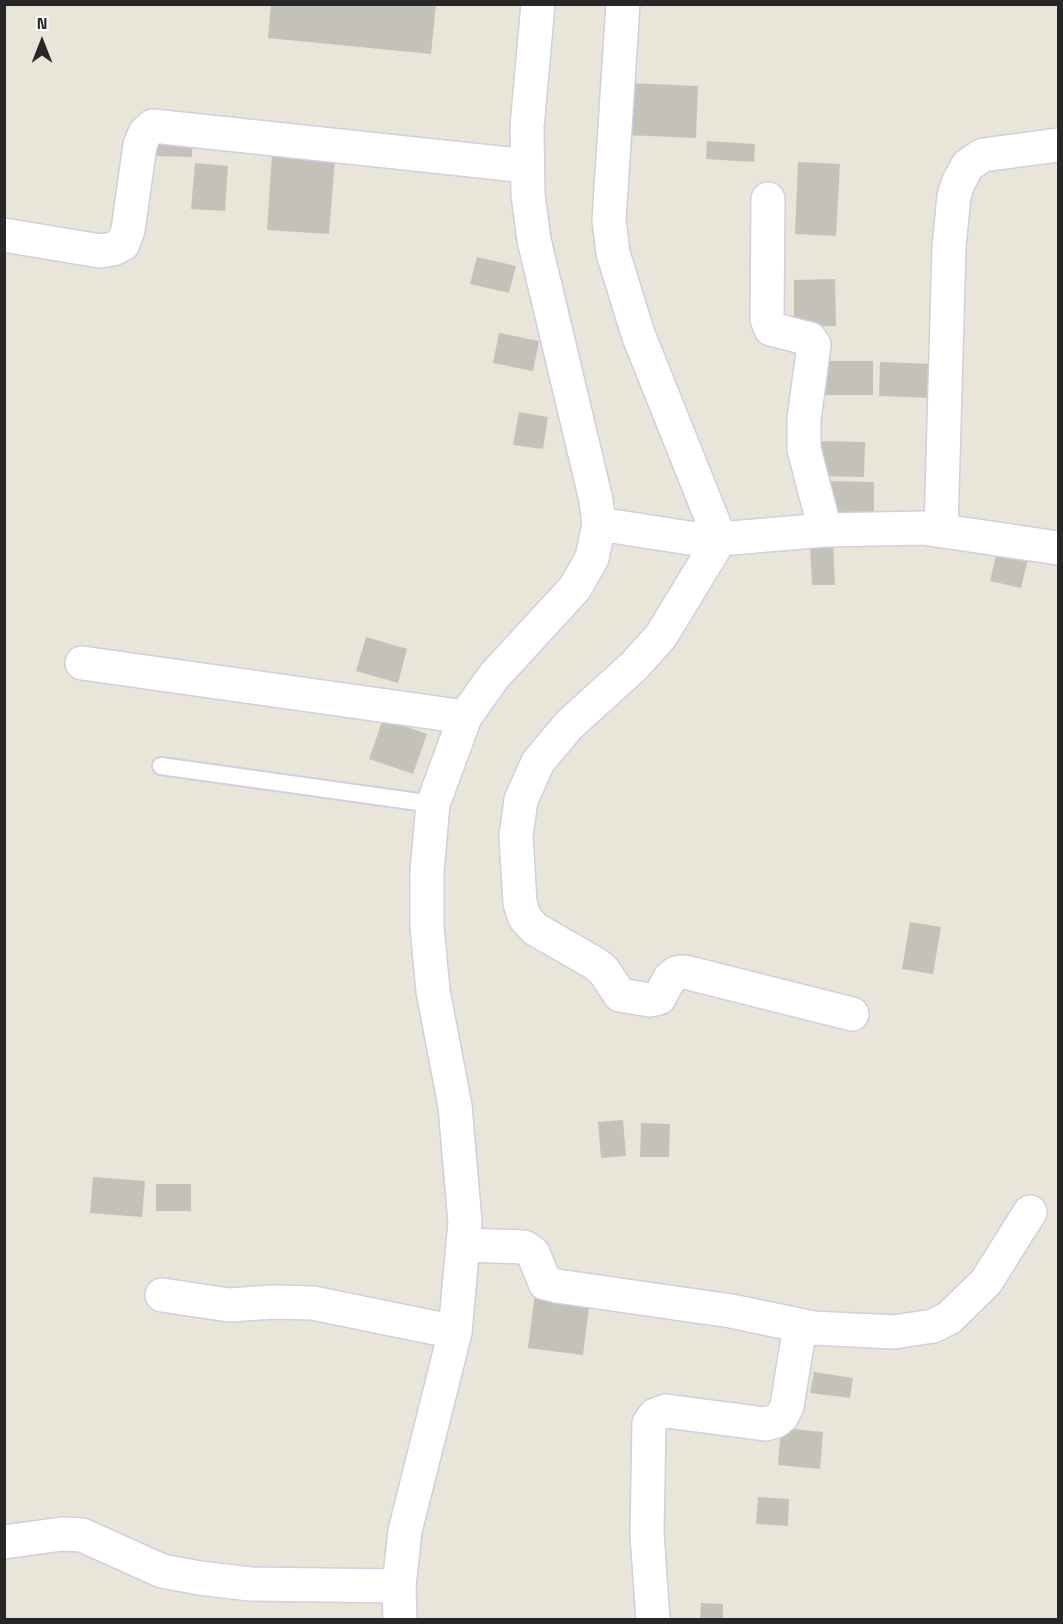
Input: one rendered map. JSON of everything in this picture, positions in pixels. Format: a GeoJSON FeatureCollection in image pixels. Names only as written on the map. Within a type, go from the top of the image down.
{"type":"FeatureCollection","features":[{"type":"Feature","properties":{"kind":"street"},"geometry":{"type":"LineString","coordinates":[[538,4],[527,127],[527,166],[534,240],[596,500],[599,524],[592,558],[575,588],[494,676],[465,717],[433,804],[427,872],[427,927],[433,991],[455,1106],[465,1222],[495,1246],[536,1258],[541,1276],[551,1284],[731,1311],[800,1326],[894,1332],[933,1326],[949,1318],[986,1282],[1030,1212]]}},
{"type":"Feature","properties":{"kind":"street"},"geometry":{"type":"LineString","coordinates":[[623,4],[609,220],[612,253],[704,539],[661,636],[634,666],[569,725],[538,762],[521,800],[516,836],[520,903],[525,918],[535,929],[596,964],[604,971],[620,995],[651,1000],[659,998],[670,978],[676,973],[685,972],[852,1014]]}},
{"type":"Feature","properties":{"kind":"street"},"geometry":{"type":"LineString","coordinates":[[4,235],[100,251],[113,249],[123,244],[128,230],[140,145],[145,133],[153,126],[527,166]]}},
{"type":"Feature","properties":{"kind":"street"},"geometry":{"type":"LineString","coordinates":[[940,530],[949,247],[956,189],[968,165],[982,155],[1059,145]]}},
{"type":"Feature","properties":{"kind":"street"},"geometry":{"type":"LineString","coordinates":[[768,199],[767,319],[771,329],[810,339],[814,345],[804,419],[804,449],[825,530]]}},
{"type":"Feature","properties":{"kind":"street"},"geometry":{"type":"LineString","coordinates":[[599,524],[704,539],[825,530],[940,530],[1059,548]]}},
{"type":"Feature","properties":{"kind":"street"},"geometry":{"type":"LineString","coordinates":[[82,663],[465,717]]}},
{"type":"Feature","properties":{"kind":"street"},"geometry":{"type":"LineString","coordinates":[[400,1620],[399,1586],[405,1531],[455,1332],[495,1246]]}},
{"type":"Feature","properties":{"kind":"street"},"geometry":{"type":"LineString","coordinates":[[162,1295],[229,1305],[313,1303],[455,1332]]}},
{"type":"Feature","properties":{"kind":"street"},"geometry":{"type":"LineString","coordinates":[[653,1620],[647,1534],[649,1424],[655,1415],[666,1411],[765,1424],[776,1421],[782,1416],[787,1406],[800,1326]]}},
{"type":"Feature","properties":{"kind":"street"},"geometry":{"type":"LineString","coordinates":[[4,1542],[62,1534],[82,1535],[162,1571],[200,1578],[250,1584],[399,1586]]}},
{"type":"Feature","properties":{"kind":"lane"},"geometry":{"type":"LineString","coordinates":[[161,766],[433,804]]}},
{"type":"Feature","properties":{"kind":"building"},"geometry":{"type":"Polygon","coordinates":[[[271,4],[436,4],[431,54],[268,38],[271,4]]]}},
{"type":"Feature","properties":{"kind":"building"},"geometry":{"type":"Polygon","coordinates":[[[628,83],[698,86],[696,138],[625,135],[628,83]]]}},
{"type":"Feature","properties":{"kind":"building"},"geometry":{"type":"Polygon","coordinates":[[[151,134],[192,135],[192,157],[150,156],[151,134]]]}},
{"type":"Feature","properties":{"kind":"building"},"geometry":{"type":"Polygon","coordinates":[[[707,141],[755,144],[754,162],[706,159],[707,141]]]}},
{"type":"Feature","properties":{"kind":"building"},"geometry":{"type":"Polygon","coordinates":[[[272,155],[335,159],[329,234],[267,230],[272,155]]]}},
{"type":"Feature","properties":{"kind":"building"},"geometry":{"type":"Polygon","coordinates":[[[798,162],[840,164],[836,236],[795,234],[798,162]]]}},
{"type":"Feature","properties":{"kind":"building"},"geometry":{"type":"Polygon","coordinates":[[[195,163],[228,166],[225,211],[191,209],[195,163]]]}},
{"type":"Feature","properties":{"kind":"building"},"geometry":{"type":"Polygon","coordinates":[[[477,257],[516,266],[509,293],[470,284],[477,257]]]}},
{"type":"Feature","properties":{"kind":"building"},"geometry":{"type":"Polygon","coordinates":[[[835,279],[836,326],[794,327],[794,280],[835,279]]]}},
{"type":"Feature","properties":{"kind":"building"},"geometry":{"type":"Polygon","coordinates":[[[499,333],[539,341],[533,371],[493,363],[499,333]]]}},
{"type":"Feature","properties":{"kind":"building"},"geometry":{"type":"Polygon","coordinates":[[[815,361],[873,361],[873,395],[815,395],[815,361]]]}},
{"type":"Feature","properties":{"kind":"building"},"geometry":{"type":"Polygon","coordinates":[[[880,362],[933,364],[932,398],[879,396],[880,362]]]}},
{"type":"Feature","properties":{"kind":"building"},"geometry":{"type":"Polygon","coordinates":[[[519,412],[548,417],[543,449],[513,445],[519,412]]]}},
{"type":"Feature","properties":{"kind":"building"},"geometry":{"type":"Polygon","coordinates":[[[816,441],[865,442],[864,477],[815,476],[816,441]]]}},
{"type":"Feature","properties":{"kind":"building"},"geometry":{"type":"Polygon","coordinates":[[[826,481],[874,482],[874,521],[825,520],[826,481]]]}},
{"type":"Feature","properties":{"kind":"building"},"geometry":{"type":"Polygon","coordinates":[[[833,542],[835,585],[812,585],[810,543],[833,542]]]}},
{"type":"Feature","properties":{"kind":"building"},"geometry":{"type":"Polygon","coordinates":[[[997,551],[1028,559],[1021,588],[990,581],[997,551]]]}},
{"type":"Feature","properties":{"kind":"building"},"geometry":{"type":"Polygon","coordinates":[[[366,637],[407,649],[398,683],[356,671],[366,637]]]}},
{"type":"Feature","properties":{"kind":"building"},"geometry":{"type":"Polygon","coordinates":[[[383,719],[427,734],[413,774],[369,759],[383,719]]]}},
{"type":"Feature","properties":{"kind":"building"},"geometry":{"type":"Polygon","coordinates":[[[910,922],[941,927],[933,974],[902,969],[910,922]]]}},
{"type":"Feature","properties":{"kind":"building"},"geometry":{"type":"Polygon","coordinates":[[[623,1120],[626,1156],[601,1158],[598,1122],[623,1120]]]}},
{"type":"Feature","properties":{"kind":"building"},"geometry":{"type":"Polygon","coordinates":[[[641,1123],[670,1124],[669,1157],[640,1157],[641,1123]]]}},
{"type":"Feature","properties":{"kind":"building"},"geometry":{"type":"Polygon","coordinates":[[[93,1177],[145,1181],[142,1217],[90,1213],[93,1177]]]}},
{"type":"Feature","properties":{"kind":"building"},"geometry":{"type":"Polygon","coordinates":[[[156,1184],[191,1184],[191,1211],[156,1211],[156,1184]]]}},
{"type":"Feature","properties":{"kind":"building"},"geometry":{"type":"Polygon","coordinates":[[[535,1293],[590,1299],[583,1355],[528,1348],[535,1293]]]}},
{"type":"Feature","properties":{"kind":"building"},"geometry":{"type":"Polygon","coordinates":[[[814,1372],[853,1378],[850,1398],[810,1393],[814,1372]]]}},
{"type":"Feature","properties":{"kind":"building"},"geometry":{"type":"Polygon","coordinates":[[[781,1428],[823,1432],[820,1469],[778,1465],[781,1428]]]}},
{"type":"Feature","properties":{"kind":"building"},"geometry":{"type":"Polygon","coordinates":[[[758,1497],[789,1499],[788,1526],[756,1524],[758,1497]]]}},
{"type":"Feature","properties":{"kind":"building"},"geometry":{"type":"Polygon","coordinates":[[[701,1603],[723,1604],[723,1620],[700,1620],[701,1603]]]}}]}
